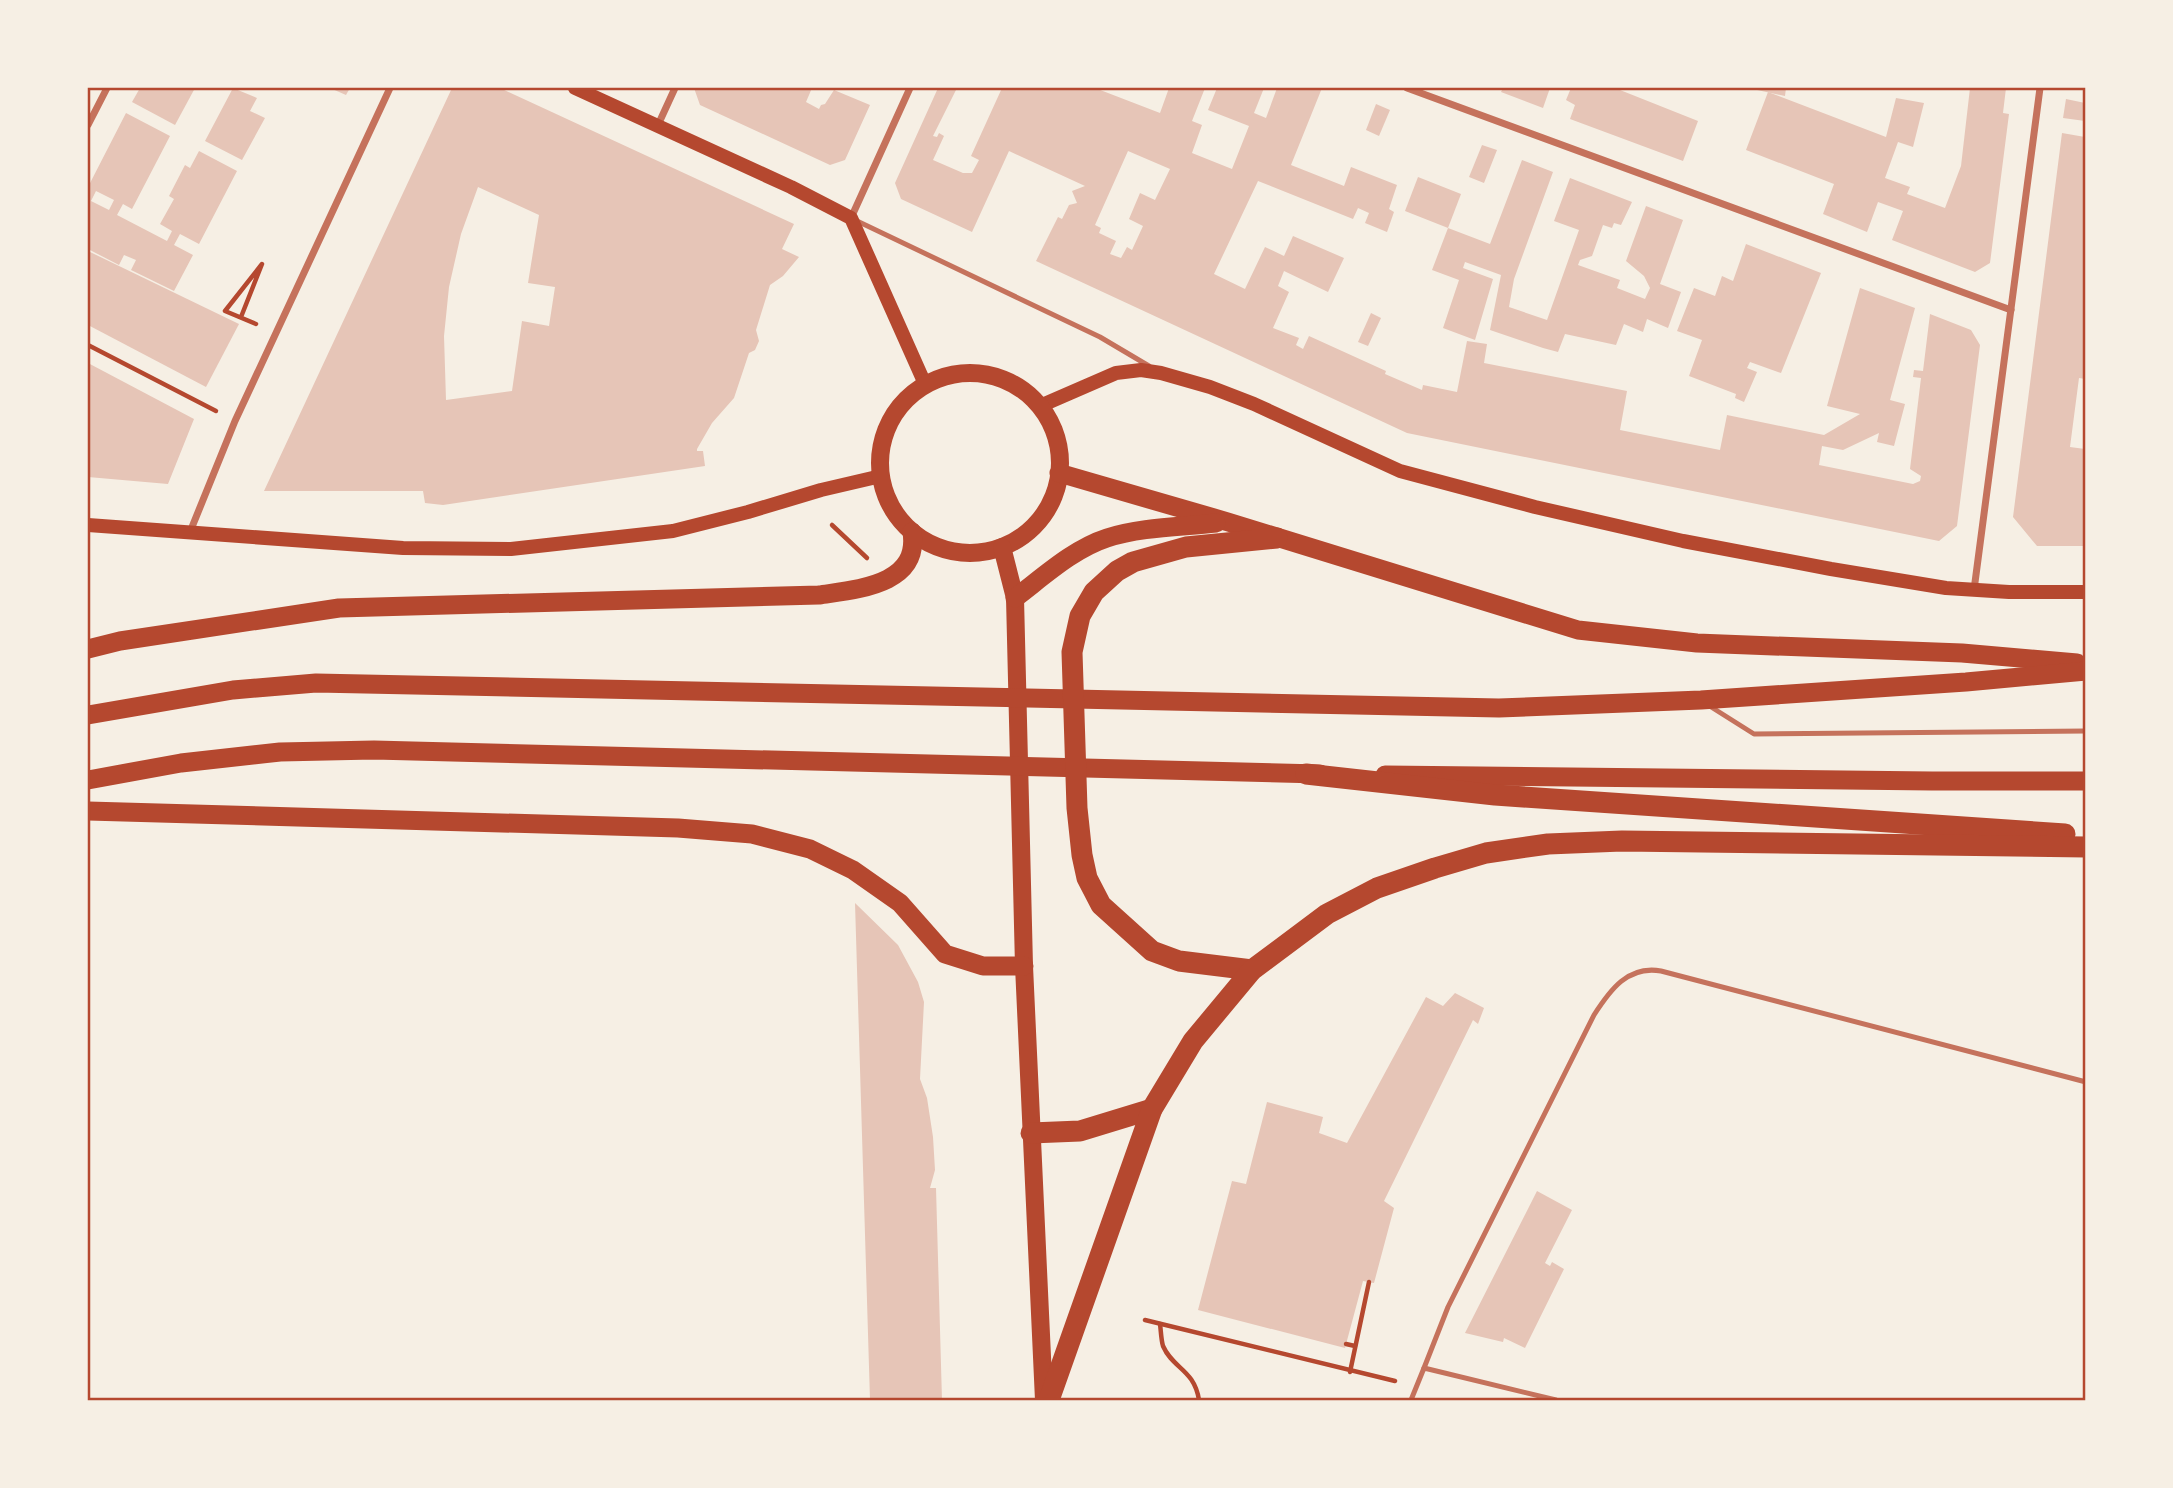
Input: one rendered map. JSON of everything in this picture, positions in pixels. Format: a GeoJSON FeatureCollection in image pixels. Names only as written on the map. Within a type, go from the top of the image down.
{"type":"FeatureCollection","features":[{"type":"Feature","properties":{"kind":"highway"},"geometry":{"type":"LineString","coordinates":[[1059,473],[1578,630],[1697,643],[1962,653],[2085,664]]}},
{"type":"Feature","properties":{"kind":"highway"},"geometry":{"type":"LineString","coordinates":[[1015,598],[1074,555],[1106,538],[1146,530],[1227,522]]}},
{"type":"Feature","properties":{"kind":"highway"},"geometry":{"type":"LineString","coordinates":[[88,649],[120,640],[339,608],[819,595],[874,585],[896,574],[909,562],[914,552],[912,532]]}},
{"type":"Feature","properties":{"kind":"highway"},"geometry":{"type":"LineString","coordinates":[[1252,970],[1179,961],[1152,951],[1101,905],[1087,878],[1082,855],[1077,808],[1072,652],[1080,616],[1094,592],[1117,571],[1133,562],[1186,547],[1277,538]]}},
{"type":"Feature","properties":{"kind":"highway"},"geometry":{"type":"LineString","coordinates":[[88,715],[233,690],[316,683],[1499,708],[1701,700],[2085,671]]}},
{"type":"Feature","properties":{"kind":"highway"},"geometry":{"type":"LineString","coordinates":[[88,780],[181,763],[279,752],[374,750],[1306,774],[2085,781]]}},
{"type":"Feature","properties":{"kind":"highway"},"geometry":{"type":"LineString","coordinates":[[1306,774],[1495,795],[2085,835]]}},
{"type":"Feature","properties":{"kind":"highway"},"geometry":{"type":"LineString","coordinates":[[88,811],[678,828],[752,834],[810,849],[853,870],[900,903],[945,954],[982,966],[1024,966]]}},
{"type":"Feature","properties":{"kind":"highway"},"geometry":{"type":"LineString","coordinates":[[1046,1401],[1152,1109],[1194,1041],[1252,970],[1326,914],[1377,888],[1434,868],[1486,853],[1548,844],[1622,841],[2085,847]]}},
{"type":"Feature","properties":{"kind":"highway"},"geometry":{"type":"LineString","coordinates":[[1031,1133],[1080,1131],[1152,1109]]}},
{"type":"Feature","properties":{"kind":"main road"},"geometry":{"type":"LineString","coordinates":[[575,88],[791,187],[851,218],[925,384]]}},
{"type":"Feature","properties":{"kind":"main road"},"geometry":{"type":"LineString","coordinates":[[1040,406],[1116,373],[1141,370],[1161,373],[1210,387],[1254,404],[1400,471],[1683,541],[1830,569],[1973,591],[2085,592]]}},
{"type":"Feature","properties":{"kind":"main road"},"geometry":{"type":"LineString","coordinates":[[974,373],[999,377],[1021,389],[1040,406],[1052,424],[1059,445],[1059,473],[1057,487],[1049,506],[1036,523],[1021,537],[1002,547],[966,552],[931,544],[912,532],[892,506],[881,476],[881,449],[889,423],[904,401],[925,384],[949,375],[974,373]]}},
{"type":"Feature","properties":{"kind":"main road"},"geometry":{"type":"LineString","coordinates":[[88,525],[403,548],[511,550],[673,531],[881,476]]}},
{"type":"Feature","properties":{"kind":"main road"},"geometry":{"type":"LineString","coordinates":[[1002,547],[1015,598],[1024,966],[1046,1401]]}},
{"type":"Feature","properties":{"kind":"street"},"geometry":{"type":"LineString","coordinates":[[88,125],[107,88]]}},
{"type":"Feature","properties":{"kind":"street"},"geometry":{"type":"LineString","coordinates":[[189,532],[235,421],[390,88]]}},
{"type":"Feature","properties":{"kind":"street"},"geometry":{"type":"LineString","coordinates":[[658,126],[676,88]]}},
{"type":"Feature","properties":{"kind":"street"},"geometry":{"type":"LineString","coordinates":[[851,218],[909,88]]}},
{"type":"Feature","properties":{"kind":"street"},"geometry":{"type":"LineString","coordinates":[[1407,88],[2011,310]]}},
{"type":"Feature","properties":{"kind":"street"},"geometry":{"type":"LineString","coordinates":[[1973,591],[2040,88]]}},
{"type":"Feature","properties":{"kind":"lane"},"geometry":{"type":"LineString","coordinates":[[851,218],[1100,337],[1161,373]]}},
{"type":"Feature","properties":{"kind":"lane"},"geometry":{"type":"LineString","coordinates":[[1701,700],[1755,734],[2085,731]]}},
{"type":"Feature","properties":{"kind":"lane"},"geometry":{"type":"LineString","coordinates":[[1411,1401],[1448,1307],[1594,1015],[1605,999],[1630,974],[1641,970],[1661,971],[2085,1082]]}},
{"type":"Feature","properties":{"kind":"lane"},"geometry":{"type":"LineString","coordinates":[[1424,1368],[1556,1401]]}},
{"type":"Feature","properties":{"kind":"path"},"geometry":{"type":"LineString","coordinates":[[262,264],[257,275],[241,317],[225,310],[262,264]]}},
{"type":"Feature","properties":{"kind":"path"},"geometry":{"type":"LineString","coordinates":[[88,345],[235,421]]}},
{"type":"Feature","properties":{"kind":"path"},"geometry":{"type":"LineString","coordinates":[[832,524],[869,560]]}},
{"type":"Feature","properties":{"kind":"path"},"geometry":{"type":"LineString","coordinates":[[1350,1372],[1369,1282]]}},
{"type":"Feature","properties":{"kind":"path"},"geometry":{"type":"LineString","coordinates":[[1145,1320],[1416,1386]]}},
{"type":"Feature","properties":{"kind":"path"},"geometry":{"type":"LineString","coordinates":[[1160,1324],[1163,1346],[1192,1378],[1199,1401]]}},
{"type":"Feature","properties":{"kind":"path"},"geometry":{"type":"LineString","coordinates":[[1346,1344],[1355,1346]]}},
{"type":"Feature","properties":{"kind":"building"},"geometry":{"type":"Polygon","coordinates":[[[140,88],[195,88],[175,125],[132,102],[140,88]]]}},
{"type":"Feature","properties":{"kind":"building"},"geometry":{"type":"Polygon","coordinates":[[[233,88],[257,98],[250,111],[265,118],[242,160],[205,141],[233,88]]]}},
{"type":"Feature","properties":{"kind":"building"},"geometry":{"type":"Polygon","coordinates":[[[330,88],[350,88],[346,95],[330,88]]]}},
{"type":"Feature","properties":{"kind":"building"},"geometry":{"type":"Polygon","coordinates":[[[452,88],[500,88],[794,224],[782,249],[799,257],[783,276],[770,285],[756,330],[759,341],[755,350],[749,353],[734,398],[712,423],[697,449],[703,451],[705,466],[443,505],[425,503],[423,491],[264,491],[452,88]],[[478,187],[461,234],[449,287],[444,336],[446,400],[512,391],[522,321],[549,326],[555,287],[528,283],[539,215],[478,187]]]}},
{"type":"Feature","properties":{"kind":"building"},"geometry":{"type":"Polygon","coordinates":[[[694,88],[812,88],[806,102],[819,109],[834,90],[870,105],[845,160],[830,165],[700,105],[694,88]]]}},
{"type":"Feature","properties":{"kind":"building"},"geometry":{"type":"Polygon","coordinates":[[[938,88],[957,88],[933,136],[937,137],[939,133],[944,136],[933,160],[963,173],[972,173],[979,160],[971,156],[1002,88],[1095,88],[1160,113],[1169,88],[1205,88],[1192,121],[1202,125],[1192,153],[1232,169],[1249,126],[1208,110],[1217,88],[1264,88],[1254,113],[1266,118],[1277,88],[1322,88],[1291,165],[1344,186],[1351,167],[1397,185],[1389,209],[1394,212],[1387,232],[1365,223],[1369,213],[1358,208],[1353,219],[1258,181],[1214,274],[1245,289],[1265,247],[1284,256],[1293,236],[1344,258],[1328,292],[1284,271],[1278,286],[1289,292],[1273,328],[1299,338],[1296,345],[1303,349],[1309,336],[1422,390],[1423,385],[1457,392],[1467,341],[1487,344],[1484,363],[1627,391],[1620,430],[1720,450],[1727,415],[1824,435],[1860,414],[1827,406],[1860,288],[1915,308],[1890,400],[1905,404],[1894,446],[1877,442],[1879,433],[1843,450],[1822,446],[1819,465],[1913,484],[1920,481],[1921,476],[1910,469],[1921,378],[1913,377],[1914,370],[1923,371],[1930,314],[1971,330],[1980,345],[1957,526],[1939,541],[1407,433],[1036,261],[1058,217],[1062,219],[1069,205],[1077,203],[1072,191],[1085,186],[1009,151],[972,232],[901,199],[895,183],[938,88]],[[1128,151],[1095,225],[1101,228],[1099,233],[1116,241],[1110,254],[1121,258],[1127,247],[1132,250],[1143,226],[1129,219],[1140,193],[1155,200],[1170,169],[1128,151]]]}},
{"type":"Feature","properties":{"kind":"building"},"geometry":{"type":"Polygon","coordinates":[[[1503,88],[1550,88],[1543,108],[1501,92],[1503,88]]]}},
{"type":"Feature","properties":{"kind":"building"},"geometry":{"type":"Polygon","coordinates":[[[1571,88],[1621,88],[1620,90],[1698,121],[1683,161],[1570,119],[1575,105],[1566,100],[1571,88]]]}},
{"type":"Feature","properties":{"kind":"building"},"geometry":{"type":"Polygon","coordinates":[[[1748,88],[1786,88],[1785,96],[1748,88]]]}},
{"type":"Feature","properties":{"kind":"building"},"geometry":{"type":"Polygon","coordinates":[[[1970,88],[2006,88],[2003,113],[2009,114],[1990,263],[1975,272],[1892,240],[1903,211],[1878,202],[1867,232],[1823,214],[1834,184],[1746,150],[1768,92],[1886,137],[1896,98],[1924,103],[1913,147],[1898,142],[1885,178],[1910,187],[1907,194],[1945,208],[1961,166],[1970,88]]]}},
{"type":"Feature","properties":{"kind":"building"},"geometry":{"type":"Polygon","coordinates":[[[2066,99],[2085,103],[2085,121],[2063,118],[2066,99]]]}},
{"type":"Feature","properties":{"kind":"building"},"geometry":{"type":"Polygon","coordinates":[[[1376,104],[1390,110],[1379,136],[1366,130],[1376,104]]]}},
{"type":"Feature","properties":{"kind":"building"},"geometry":{"type":"Polygon","coordinates":[[[126,113],[170,136],[132,209],[123,204],[117,215],[167,241],[172,231],[160,224],[174,199],[169,196],[185,165],[190,168],[199,151],[237,171],[199,244],[180,234],[174,245],[193,255],[174,291],[131,270],[136,260],[124,255],[119,265],[88,249],[88,187],[126,113]],[[96,191],[91,201],[109,210],[114,200],[96,191]]]}},
{"type":"Feature","properties":{"kind":"building"},"geometry":{"type":"Polygon","coordinates":[[[2062,133],[2085,137],[2085,379],[2079,378],[2070,447],[2085,449],[2085,546],[2037,546],[2013,517],[2062,133]]]}},
{"type":"Feature","properties":{"kind":"building"},"geometry":{"type":"Polygon","coordinates":[[[1482,145],[1497,150],[1484,183],[1469,177],[1482,145]]]}},
{"type":"Feature","properties":{"kind":"building"},"geometry":{"type":"Polygon","coordinates":[[[1522,160],[1553,172],[1514,279],[1509,307],[1547,320],[1579,230],[1554,221],[1570,178],[1632,202],[1621,225],[1614,223],[1612,228],[1603,225],[1592,256],[1580,260],[1578,265],[1620,280],[1617,288],[1645,299],[1650,288],[1644,276],[1626,261],[1646,206],[1683,220],[1660,284],[1681,292],[1668,328],[1647,319],[1643,332],[1624,324],[1616,345],[1565,334],[1558,352],[1543,348],[1490,330],[1501,275],[1465,262],[1463,268],[1493,279],[1475,340],[1443,328],[1459,280],[1432,270],[1448,228],[1490,244],[1522,160]]]}},
{"type":"Feature","properties":{"kind":"building"},"geometry":{"type":"Polygon","coordinates":[[[1418,177],[1461,194],[1448,228],[1405,211],[1418,177]]]}},
{"type":"Feature","properties":{"kind":"building"},"geometry":{"type":"Polygon","coordinates":[[[1746,244],[1821,273],[1781,373],[1750,362],[1747,368],[1757,372],[1744,402],[1735,398],[1736,394],[1689,376],[1702,340],[1677,331],[1694,288],[1715,296],[1722,276],[1733,281],[1746,244]]]}},
{"type":"Feature","properties":{"kind":"building"},"geometry":{"type":"Polygon","coordinates":[[[88,251],[239,324],[206,387],[88,325],[88,251]]]}},
{"type":"Feature","properties":{"kind":"building"},"geometry":{"type":"Polygon","coordinates":[[[1371,313],[1381,318],[1368,346],[1358,342],[1371,313]]]}},
{"type":"Feature","properties":{"kind":"building"},"geometry":{"type":"Polygon","coordinates":[[[88,363],[194,419],[168,484],[88,477],[88,363]]]}},
{"type":"Feature","properties":{"kind":"building"},"geometry":{"type":"Polygon","coordinates":[[[855,903],[898,945],[918,982],[924,1002],[920,1079],[927,1098],[933,1137],[935,1170],[930,1188],[936,1188],[942,1400],[870,1400],[855,903]]]}},
{"type":"Feature","properties":{"kind":"building"},"geometry":{"type":"Polygon","coordinates":[[[1455,993],[1484,1008],[1478,1024],[1473,1020],[1384,1201],[1394,1208],[1374,1283],[1363,1281],[1345,1348],[1198,1310],[1232,1181],[1246,1184],[1267,1102],[1323,1117],[1319,1133],[1347,1143],[1426,997],[1443,1006],[1455,993]]]}},
{"type":"Feature","properties":{"kind":"building"},"geometry":{"type":"Polygon","coordinates":[[[1537,1191],[1572,1210],[1545,1263],[1550,1266],[1552,1262],[1564,1269],[1525,1348],[1504,1338],[1503,1342],[1465,1333],[1537,1191]]]}}]}
